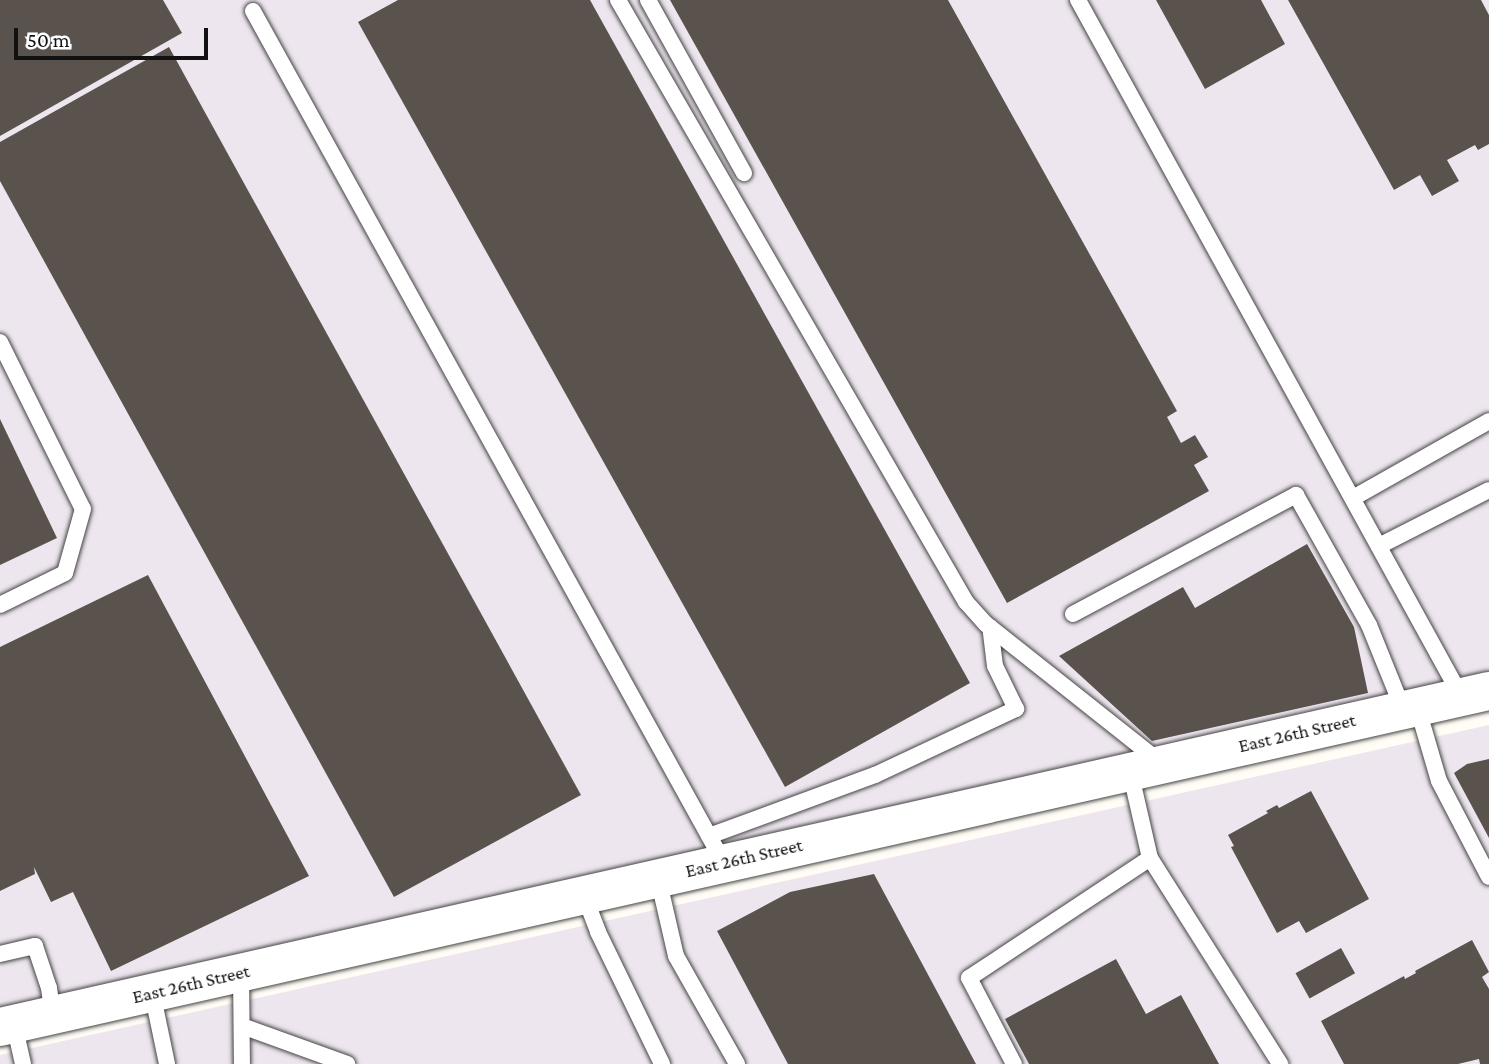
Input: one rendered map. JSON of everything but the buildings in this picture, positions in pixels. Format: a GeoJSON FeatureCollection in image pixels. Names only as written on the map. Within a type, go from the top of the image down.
{"type":"FeatureCollection","features":[{"type":"Feature","properties":{"kind":"street","name":"East 26th Street"},"geometry":{"type":"LineString","coordinates":[[7,1025],[658,878],[716,849],[1146,767],[1475,693]]}},
{"type":"Feature","properties":{"kind":"lane"},"geometry":{"type":"LineString","coordinates":[[618,0],[966,601],[990,627],[1146,767],[1150,858],[1280,1064]]}},
{"type":"Feature","properties":{"kind":"lane"},"geometry":{"type":"LineString","coordinates":[[649,0],[744,173]]}},
{"type":"Feature","properties":{"kind":"lane"},"geometry":{"type":"LineString","coordinates":[[1078,0],[1379,546],[1475,693]]}},
{"type":"Feature","properties":{"kind":"lane"},"geometry":{"type":"LineString","coordinates":[[253,10],[716,849],[1016,709],[995,666],[990,627]]}},
{"type":"Feature","properties":{"kind":"lane"},"geometry":{"type":"LineString","coordinates":[[0,342],[83,509],[65,573],[0,605]]}},
{"type":"Feature","properties":{"kind":"lane"},"geometry":{"type":"LineString","coordinates":[[1353,498],[1489,421]]}},
{"type":"Feature","properties":{"kind":"lane"},"geometry":{"type":"LineString","coordinates":[[1379,546],[1489,490]]}},
{"type":"Feature","properties":{"kind":"lane"},"geometry":{"type":"LineString","coordinates":[[1073,614],[1296,495],[1369,625],[1410,708],[1439,781],[1489,877]]}},
{"type":"Feature","properties":{"kind":"lane"},"geometry":{"type":"LineString","coordinates":[[1014,1064],[969,978],[1150,858]]}},
{"type":"Feature","properties":{"kind":"lane"},"geometry":{"type":"LineString","coordinates":[[658,878],[676,956],[737,1064]]}},
{"type":"Feature","properties":{"kind":"lane"},"geometry":{"type":"LineString","coordinates":[[583,895],[662,1064]]}},
{"type":"Feature","properties":{"kind":"lane"},"geometry":{"type":"LineString","coordinates":[[0,954],[35,946],[49,988],[53,1015]]}},
{"type":"Feature","properties":{"kind":"lane"},"geometry":{"type":"LineString","coordinates":[[241,972],[242,1064]]}},
{"type":"Feature","properties":{"kind":"lane"},"geometry":{"type":"LineString","coordinates":[[152,992],[167,1064]]}},
{"type":"Feature","properties":{"kind":"lane"},"geometry":{"type":"LineString","coordinates":[[7,1025],[23,1064]]}},
{"type":"Feature","properties":{"kind":"lane"},"geometry":{"type":"LineString","coordinates":[[242,1026],[347,1064]]}},
{"type":"Feature","properties":{"kind":"shaded area"},"geometry":{"type":"Polygon","coordinates":[[[0,0],[1489,0],[1489,689],[0,1012],[0,0]]]}},
{"type":"Feature","properties":{"kind":"shaded area"},"geometry":{"type":"Polygon","coordinates":[[[1489,725],[1489,1064],[0,1064],[0,1055],[1489,725]]]}}]}
